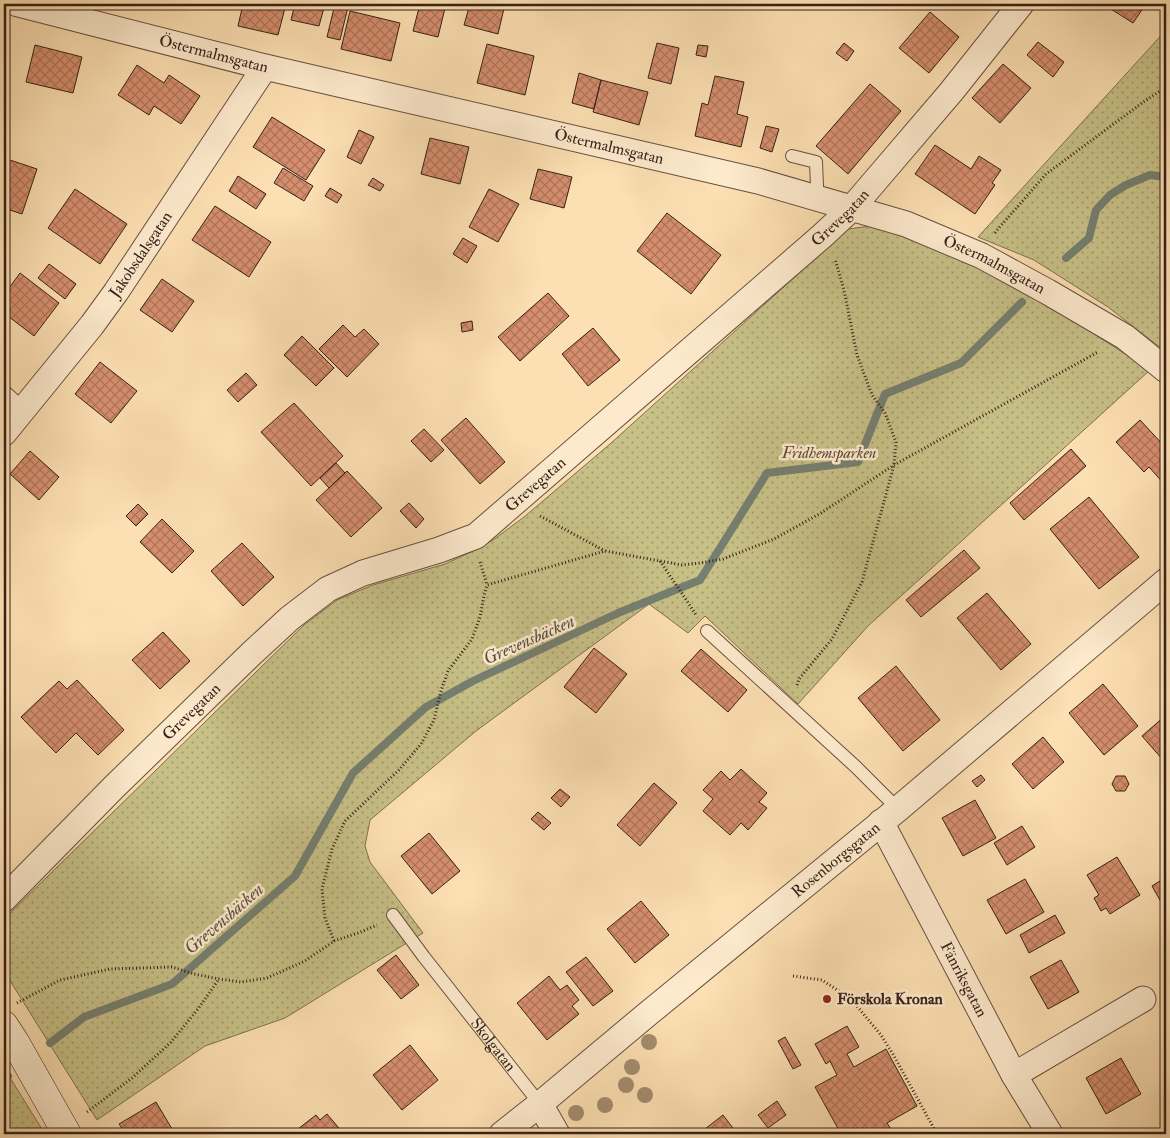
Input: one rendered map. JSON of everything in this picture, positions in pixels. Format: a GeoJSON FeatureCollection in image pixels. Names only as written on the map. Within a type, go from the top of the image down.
{"type":"FeatureCollection","features":[{"type":"Feature","properties":{"kind":"street","name":"Östermalmsgatan"},"geometry":{"type":"LineString","coordinates":[[18,4],[265,67],[758,181],[906,224],[982,256],[1048,292],[1125,337],[1166,370]]}},
{"type":"Feature","properties":{"kind":"street","name":"Grevegatan"},"geometry":{"type":"LineString","coordinates":[[4,899],[114,787],[244,660],[290,618],[328,589],[363,573],[439,550],[476,536],[815,243],[851,209],[951,92],[1020,4]]}},
{"type":"Feature","properties":{"kind":"street","name":"Jakobsdalsgatan"},"geometry":{"type":"LineString","coordinates":[[4,433],[92,325],[116,292],[265,67]]}},
{"type":"Feature","properties":{"kind":"street","name":"Rosenborgsgatan"},"geometry":{"type":"LineString","coordinates":[[502,1134],[889,815],[1166,581]]}},
{"type":"Feature","properties":{"kind":"street","name":"Fänriksgatan"},"geometry":{"type":"LineString","coordinates":[[889,815],[1014,1075],[1050,1134]]}},
{"type":"Feature","properties":{"kind":"street"},"geometry":{"type":"LineString","coordinates":[[1014,1075],[1143,999]]}},
{"type":"Feature","properties":{"kind":"street"},"geometry":{"type":"LineString","coordinates":[[8,1015],[15,1042],[67,1134]]}},
{"type":"Feature","properties":{"kind":"street","name":"Skolgatan"},"geometry":{"type":"LineString","coordinates":[[540,1104],[557,1134]]}},
{"type":"Feature","properties":{"kind":"lane"},"geometry":{"type":"LineString","coordinates":[[792,156],[816,162],[817,186],[810,196]]}},
{"type":"Feature","properties":{"kind":"lane"},"geometry":{"type":"LineString","coordinates":[[4,391],[23,408]]}},
{"type":"Feature","properties":{"kind":"lane","name":"Fänriksgatan"},"geometry":{"type":"LineString","coordinates":[[706,631],[856,767],[889,815]]}},
{"type":"Feature","properties":{"kind":"lane","name":"Skolgatan"},"geometry":{"type":"LineString","coordinates":[[393,914],[424,957],[540,1104]]}},
{"type":"Feature","properties":{"kind":"path"},"geometry":{"type":"LineString","coordinates":[[982,256],[998,229],[1046,174],[1166,86]]}},
{"type":"Feature","properties":{"kind":"path"},"geometry":{"type":"LineString","coordinates":[[789,707],[799,679],[832,640],[862,582],[894,465],[896,442],[884,413],[872,395],[857,355],[844,290],[835,257]]}},
{"type":"Feature","properties":{"kind":"path"},"geometry":{"type":"LineString","coordinates":[[535,513],[605,551],[682,565],[723,559],[774,539],[821,513],[894,465],[1125,337]]}},
{"type":"Feature","properties":{"kind":"path"},"geometry":{"type":"LineString","coordinates":[[487,585],[605,551]]}},
{"type":"Feature","properties":{"kind":"path"},"geometry":{"type":"LineString","coordinates":[[334,941],[325,918],[322,889],[332,849],[345,821],[399,770],[421,744],[434,720],[448,670],[472,639],[480,617],[487,585],[480,559]]}},
{"type":"Feature","properties":{"kind":"path"},"geometry":{"type":"LineString","coordinates":[[659,560],[685,597]]}},
{"type":"Feature","properties":{"kind":"path"},"geometry":{"type":"LineString","coordinates":[[8,1015],[60,980],[110,969],[172,967],[194,974],[241,982],[267,978],[305,961],[334,941],[377,925]]}},
{"type":"Feature","properties":{"kind":"path"},"geometry":{"type":"LineString","coordinates":[[793,976],[822,980],[852,999],[890,1049],[937,1134]]}},
{"type":"Feature","properties":{"kind":"path"},"geometry":{"type":"LineString","coordinates":[[86,1113],[132,1078],[171,1042],[219,979]]}},
{"type":"Feature","properties":{"kind":"green space"},"geometry":{"type":"Polygon","coordinates":[[[1166,30],[1166,352],[1108,307],[1034,260],[978,237],[1166,30]]]}},
{"type":"Feature","properties":{"kind":"green space","name":"Fridhemsparken"},"geometry":{"type":"Polygon","coordinates":[[[878,225],[981,267],[1074,321],[1150,370],[868,626],[798,704],[705,616],[688,633],[649,604],[476,731],[370,820],[365,846],[370,862],[423,933],[285,1018],[205,1046],[97,1120],[4,971],[4,919],[304,625],[337,600],[373,585],[445,564],[493,540],[524,517],[610,444],[848,229],[878,225]]]}},
{"type":"Feature","properties":{"kind":"green space"},"geometry":{"type":"Polygon","coordinates":[[[4,1068],[45,1134],[4,1134],[4,1068]]]}},
{"type":"Feature","properties":{"kind":"building"},"geometry":{"type":"Polygon","coordinates":[[[243,4],[286,4],[278,35],[238,26],[243,4]]]}},
{"type":"Feature","properties":{"kind":"building"},"geometry":{"type":"Polygon","coordinates":[[[295,4],[325,4],[319,26],[291,20],[295,4]]]}},
{"type":"Feature","properties":{"kind":"building"},"geometry":{"type":"Polygon","coordinates":[[[335,4],[348,7],[340,40],[327,37],[335,4]]]}},
{"type":"Feature","properties":{"kind":"building"},"geometry":{"type":"Polygon","coordinates":[[[420,4],[446,4],[438,37],[413,31],[420,4]]]}},
{"type":"Feature","properties":{"kind":"building"},"geometry":{"type":"Polygon","coordinates":[[[470,4],[505,4],[498,34],[464,25],[470,4]]]}},
{"type":"Feature","properties":{"kind":"building"},"geometry":{"type":"Polygon","coordinates":[[[1103,4],[1146,4],[1133,23],[1103,4]]]}},
{"type":"Feature","properties":{"kind":"building"},"geometry":{"type":"Polygon","coordinates":[[[350,11],[400,23],[391,61],[341,49],[350,11]]]}},
{"type":"Feature","properties":{"kind":"building"},"geometry":{"type":"Polygon","coordinates":[[[930,12],[959,37],[929,73],[899,48],[930,12]]]}},
{"type":"Feature","properties":{"kind":"building"},"geometry":{"type":"Polygon","coordinates":[[[1038,42],[1064,62],[1053,77],[1027,55],[1038,42]]]}},
{"type":"Feature","properties":{"kind":"building"},"geometry":{"type":"Polygon","coordinates":[[[657,43],[679,48],[671,84],[648,78],[657,43]]]}},
{"type":"Feature","properties":{"kind":"building"},"geometry":{"type":"Polygon","coordinates":[[[844,43],[854,51],[847,61],[836,53],[844,43]]]}},
{"type":"Feature","properties":{"kind":"building"},"geometry":{"type":"Polygon","coordinates":[[[487,44],[534,56],[525,95],[477,83],[487,44]]]}},
{"type":"Feature","properties":{"kind":"building"},"geometry":{"type":"Polygon","coordinates":[[[35,45],[82,57],[73,93],[26,82],[35,45]]]}},
{"type":"Feature","properties":{"kind":"building"},"geometry":{"type":"Polygon","coordinates":[[[698,45],[708,46],[706,57],[696,55],[698,45]]]}},
{"type":"Feature","properties":{"kind":"building"},"geometry":{"type":"Polygon","coordinates":[[[1003,64],[1031,88],[1000,123],[972,98],[1003,64]]]}},
{"type":"Feature","properties":{"kind":"building"},"geometry":{"type":"Polygon","coordinates":[[[137,65],[164,83],[169,75],[200,96],[181,124],[154,106],[149,115],[118,95],[137,65]]]}},
{"type":"Feature","properties":{"kind":"building"},"geometry":{"type":"Polygon","coordinates":[[[579,73],[601,80],[594,109],[572,103],[579,73]]]}},
{"type":"Feature","properties":{"kind":"building"},"geometry":{"type":"Polygon","coordinates":[[[715,76],[744,82],[737,114],[748,117],[741,147],[695,136],[702,103],[708,105],[715,76]]]}},
{"type":"Feature","properties":{"kind":"building"},"geometry":{"type":"Polygon","coordinates":[[[601,80],[648,92],[639,125],[593,112],[601,80]]]}},
{"type":"Feature","properties":{"kind":"building"},"geometry":{"type":"Polygon","coordinates":[[[870,84],[901,111],[848,174],[816,146],[870,84]]]}},
{"type":"Feature","properties":{"kind":"building"},"geometry":{"type":"Polygon","coordinates":[[[272,117],[325,150],[306,180],[253,147],[272,117]]]}},
{"type":"Feature","properties":{"kind":"building"},"geometry":{"type":"Polygon","coordinates":[[[766,126],[779,129],[772,152],[760,148],[766,126]]]}},
{"type":"Feature","properties":{"kind":"building"},"geometry":{"type":"Polygon","coordinates":[[[359,130],[374,137],[361,164],[347,157],[359,130]]]}},
{"type":"Feature","properties":{"kind":"building"},"geometry":{"type":"Polygon","coordinates":[[[430,138],[469,147],[460,184],[421,174],[430,138]]]}},
{"type":"Feature","properties":{"kind":"building"},"geometry":{"type":"Polygon","coordinates":[[[935,145],[971,169],[979,156],[1001,170],[992,183],[995,185],[975,214],[915,174],[935,145]]]}},
{"type":"Feature","properties":{"kind":"building"},"geometry":{"type":"Polygon","coordinates":[[[4,158],[37,169],[22,214],[10,210],[8,216],[4,215],[4,158]]]}},
{"type":"Feature","properties":{"kind":"building"},"geometry":{"type":"Polygon","coordinates":[[[283,168],[313,186],[304,201],[274,183],[283,168]]]}},
{"type":"Feature","properties":{"kind":"building"},"geometry":{"type":"Polygon","coordinates":[[[538,169],[572,177],[564,208],[530,199],[538,169]]]}},
{"type":"Feature","properties":{"kind":"building"},"geometry":{"type":"Polygon","coordinates":[[[238,176],[266,194],[256,209],[229,191],[238,176]]]}},
{"type":"Feature","properties":{"kind":"building"},"geometry":{"type":"Polygon","coordinates":[[[373,178],[384,185],[380,191],[368,185],[373,178]]]}},
{"type":"Feature","properties":{"kind":"building"},"geometry":{"type":"Polygon","coordinates":[[[330,188],[342,195],[337,203],[325,196],[330,188]]]}},
{"type":"Feature","properties":{"kind":"building"},"geometry":{"type":"Polygon","coordinates":[[[75,189],[127,224],[100,264],[48,228],[75,189]]]}},
{"type":"Feature","properties":{"kind":"building"},"geometry":{"type":"Polygon","coordinates":[[[489,189],[519,204],[498,242],[469,227],[489,189]]]}},
{"type":"Feature","properties":{"kind":"building"},"geometry":{"type":"Polygon","coordinates":[[[215,206],[271,242],[249,277],[192,240],[215,206]]]}},
{"type":"Feature","properties":{"kind":"building"},"geometry":{"type":"Polygon","coordinates":[[[667,213],[721,255],[691,294],[637,251],[667,213]]]}},
{"type":"Feature","properties":{"kind":"building"},"geometry":{"type":"Polygon","coordinates":[[[463,238],[477,246],[467,263],[453,254],[463,238]]]}},
{"type":"Feature","properties":{"kind":"building"},"geometry":{"type":"Polygon","coordinates":[[[49,264],[76,284],[65,299],[38,278],[49,264]]]}},
{"type":"Feature","properties":{"kind":"building"},"geometry":{"type":"Polygon","coordinates":[[[20,273],[59,303],[34,336],[4,313],[4,295],[20,273]]]}},
{"type":"Feature","properties":{"kind":"building"},"geometry":{"type":"Polygon","coordinates":[[[162,279],[194,301],[172,332],[140,310],[162,279]]]}},
{"type":"Feature","properties":{"kind":"building"},"geometry":{"type":"Polygon","coordinates":[[[548,293],[569,316],[520,361],[498,337],[548,293]]]}},
{"type":"Feature","properties":{"kind":"building"},"geometry":{"type":"Polygon","coordinates":[[[472,321],[473,330],[462,332],[461,323],[472,321]]]}},
{"type":"Feature","properties":{"kind":"building"},"geometry":{"type":"Polygon","coordinates":[[[343,325],[355,337],[364,329],[379,344],[347,377],[319,349],[343,325]]]}},
{"type":"Feature","properties":{"kind":"building"},"geometry":{"type":"Polygon","coordinates":[[[593,328],[620,360],[588,386],[562,354],[593,328]]]}},
{"type":"Feature","properties":{"kind":"building"},"geometry":{"type":"Polygon","coordinates":[[[302,336],[334,368],[316,386],[284,355],[302,336]]]}},
{"type":"Feature","properties":{"kind":"building"},"geometry":{"type":"Polygon","coordinates":[[[100,362],[137,391],[111,423],[75,394],[100,362]]]}},
{"type":"Feature","properties":{"kind":"building"},"geometry":{"type":"Polygon","coordinates":[[[246,373],[257,385],[238,402],[227,390],[246,373]]]}},
{"type":"Feature","properties":{"kind":"building"},"geometry":{"type":"Polygon","coordinates":[[[294,403],[343,456],[311,486],[261,432],[294,403]]]}},
{"type":"Feature","properties":{"kind":"building"},"geometry":{"type":"Polygon","coordinates":[[[466,418],[505,462],[480,484],[441,440],[466,418]]]}},
{"type":"Feature","properties":{"kind":"building"},"geometry":{"type":"Polygon","coordinates":[[[1140,420],[1166,448],[1166,486],[1149,467],[1144,472],[1116,442],[1140,420]]]}},
{"type":"Feature","properties":{"kind":"building"},"geometry":{"type":"Polygon","coordinates":[[[424,429],[444,450],[431,462],[411,441],[424,429]]]}},
{"type":"Feature","properties":{"kind":"building"},"geometry":{"type":"Polygon","coordinates":[[[1071,449],[1086,466],[1024,520],[1010,503],[1071,449]]]}},
{"type":"Feature","properties":{"kind":"building"},"geometry":{"type":"Polygon","coordinates":[[[30,451],[59,477],[39,500],[10,474],[30,451]]]}},
{"type":"Feature","properties":{"kind":"building"},"geometry":{"type":"Polygon","coordinates":[[[336,463],[345,473],[329,488],[320,478],[336,463]]]}},
{"type":"Feature","properties":{"kind":"building"},"geometry":{"type":"Polygon","coordinates":[[[347,471],[382,508],[351,537],[316,500],[347,471]]]}},
{"type":"Feature","properties":{"kind":"building"},"geometry":{"type":"Polygon","coordinates":[[[1089,497],[1139,557],[1099,589],[1050,529],[1089,497]]]}},
{"type":"Feature","properties":{"kind":"building"},"geometry":{"type":"Polygon","coordinates":[[[409,503],[424,519],[416,528],[400,511],[409,503]]]}},
{"type":"Feature","properties":{"kind":"building"},"geometry":{"type":"Polygon","coordinates":[[[138,504],[148,514],[136,526],[126,516],[138,504]]]}},
{"type":"Feature","properties":{"kind":"building"},"geometry":{"type":"Polygon","coordinates":[[[162,519],[194,551],[172,573],[140,542],[162,519]]]}},
{"type":"Feature","properties":{"kind":"building"},"geometry":{"type":"Polygon","coordinates":[[[242,543],[274,577],[243,606],[211,571],[242,543]]]}},
{"type":"Feature","properties":{"kind":"building"},"geometry":{"type":"Polygon","coordinates":[[[964,550],[980,568],[921,617],[906,600],[964,550]]]}},
{"type":"Feature","properties":{"kind":"building"},"geometry":{"type":"Polygon","coordinates":[[[987,593],[1031,644],[1001,670],[957,618],[987,593]]]}},
{"type":"Feature","properties":{"kind":"building"},"geometry":{"type":"Polygon","coordinates":[[[163,632],[190,661],[160,689],[132,660],[163,632]]]}},
{"type":"Feature","properties":{"kind":"building"},"geometry":{"type":"Polygon","coordinates":[[[594,648],[627,674],[596,713],[564,687],[594,648]]]}},
{"type":"Feature","properties":{"kind":"building"},"geometry":{"type":"Polygon","coordinates":[[[701,649],[747,690],[728,712],[681,671],[701,649]]]}},
{"type":"Feature","properties":{"kind":"building"},"geometry":{"type":"Polygon","coordinates":[[[896,666],[940,720],[903,751],[858,698],[896,666]]]}},
{"type":"Feature","properties":{"kind":"building"},"geometry":{"type":"Polygon","coordinates":[[[77,680],[124,730],[98,755],[76,733],[56,753],[21,717],[59,681],[67,689],[77,680]]]}},
{"type":"Feature","properties":{"kind":"building"},"geometry":{"type":"Polygon","coordinates":[[[1103,684],[1138,726],[1104,755],[1069,713],[1103,684]]]}},
{"type":"Feature","properties":{"kind":"building"},"geometry":{"type":"Polygon","coordinates":[[[1165,716],[1166,758],[1163,760],[1142,736],[1165,716]]]}},
{"type":"Feature","properties":{"kind":"building"},"geometry":{"type":"Polygon","coordinates":[[[1043,737],[1064,762],[1033,789],[1012,764],[1043,737]]]}},
{"type":"Feature","properties":{"kind":"building"},"geometry":{"type":"Polygon","coordinates":[[[741,769],[767,793],[759,802],[767,808],[748,830],[741,823],[730,835],[703,811],[713,799],[703,790],[721,771],[730,780],[741,769]]]}},
{"type":"Feature","properties":{"kind":"building"},"geometry":{"type":"Polygon","coordinates":[[[981,775],[985,780],[977,787],[972,781],[981,775]]]}},
{"type":"Feature","properties":{"kind":"building"},"geometry":{"type":"Polygon","coordinates":[[[1116,776],[1125,776],[1129,784],[1125,791],[1116,791],[1112,784],[1116,776]]]}},
{"type":"Feature","properties":{"kind":"building"},"geometry":{"type":"Polygon","coordinates":[[[654,783],[677,803],[640,846],[617,825],[654,783]]]}},
{"type":"Feature","properties":{"kind":"building"},"geometry":{"type":"Polygon","coordinates":[[[560,789],[570,797],[561,807],[551,798],[560,789]]]}},
{"type":"Feature","properties":{"kind":"building"},"geometry":{"type":"Polygon","coordinates":[[[975,800],[996,838],[963,856],[942,818],[975,800]]]}},
{"type":"Feature","properties":{"kind":"building"},"geometry":{"type":"Polygon","coordinates":[[[538,812],[551,823],[544,830],[531,819],[538,812]]]}},
{"type":"Feature","properties":{"kind":"building"},"geometry":{"type":"Polygon","coordinates":[[[1022,826],[1035,847],[1007,865],[994,843],[1022,826]]]}},
{"type":"Feature","properties":{"kind":"building"},"geometry":{"type":"Polygon","coordinates":[[[429,833],[460,871],[432,894],[401,856],[429,833]]]}},
{"type":"Feature","properties":{"kind":"building"},"geometry":{"type":"Polygon","coordinates":[[[1117,857],[1140,895],[1110,914],[1106,908],[1101,911],[1094,898],[1099,895],[1087,875],[1117,857]]]}},
{"type":"Feature","properties":{"kind":"building"},"geometry":{"type":"Polygon","coordinates":[[[1025,879],[1044,912],[1006,934],[987,900],[1025,879]]]}},
{"type":"Feature","properties":{"kind":"building"},"geometry":{"type":"Polygon","coordinates":[[[1160,881],[1166,891],[1166,899],[1161,902],[1152,886],[1160,881]]]}},
{"type":"Feature","properties":{"kind":"building"},"geometry":{"type":"Polygon","coordinates":[[[641,901],[669,935],[635,963],[607,929],[641,901]]]}},
{"type":"Feature","properties":{"kind":"building"},"geometry":{"type":"Polygon","coordinates":[[[1055,915],[1065,933],[1029,953],[1020,935],[1055,915]]]}},
{"type":"Feature","properties":{"kind":"building"},"geometry":{"type":"Polygon","coordinates":[[[396,955],[419,985],[401,999],[377,970],[396,955]]]}},
{"type":"Feature","properties":{"kind":"building"},"geometry":{"type":"Polygon","coordinates":[[[586,957],[613,991],[593,1006],[566,972],[586,957]]]}},
{"type":"Feature","properties":{"kind":"building"},"geometry":{"type":"Polygon","coordinates":[[[1061,960],[1079,992],[1048,1009],[1030,977],[1061,960]]]}},
{"type":"Feature","properties":{"kind":"building"},"geometry":{"type":"Polygon","coordinates":[[[549,976],[560,990],[567,985],[579,1000],[572,1006],[579,1014],[547,1040],[517,1003],[549,976]]]}},
{"type":"Feature","properties":{"kind":"building"},"geometry":{"type":"Polygon","coordinates":[[[847,1026],[859,1047],[847,1054],[854,1067],[886,1049],[917,1106],[887,1123],[894,1134],[866,1134],[865,1132],[862,1134],[841,1134],[815,1087],[837,1075],[830,1061],[826,1064],[815,1044],[847,1026]]]}},
{"type":"Feature","properties":{"kind":"building"},"geometry":{"type":"Polygon","coordinates":[[[785,1037],[801,1065],[793,1069],[778,1041],[785,1037]]]}},
{"type":"Feature","properties":{"kind":"building"},"geometry":{"type":"Polygon","coordinates":[[[410,1045],[438,1080],[402,1110],[373,1075],[410,1045]]]}},
{"type":"Feature","properties":{"kind":"building"},"geometry":{"type":"Polygon","coordinates":[[[1121,1058],[1141,1094],[1106,1114],[1086,1078],[1121,1058]]]}},
{"type":"Feature","properties":{"kind":"building"},"geometry":{"type":"Polygon","coordinates":[[[777,1101],[786,1115],[768,1128],[758,1115],[777,1101]]]}},
{"type":"Feature","properties":{"kind":"building"},"geometry":{"type":"Polygon","coordinates":[[[156,1102],[175,1134],[126,1134],[119,1124],[156,1102]]]}},
{"type":"Feature","properties":{"kind":"building"},"geometry":{"type":"Polygon","coordinates":[[[327,1114],[344,1134],[302,1134],[298,1129],[316,1115],[320,1120],[327,1114]]]}},
{"type":"Feature","properties":{"kind":"building"},"geometry":{"type":"Polygon","coordinates":[[[723,1115],[736,1132],[734,1134],[709,1134],[705,1129],[723,1115]]]}},
{"type":"Feature","properties":{"kind":"building"},"geometry":{"type":"Polygon","coordinates":[[[902,1130],[905,1134],[894,1134],[902,1130]]]}},
{"type":"Feature","properties":{"kind":"waterway","name":"Grevensbäcken"},"geometry":{"type":"LineString","coordinates":[[1066,258],[1089,238],[1096,210],[1110,195],[1126,185],[1150,175],[1166,177]]}},
{"type":"Feature","properties":{"kind":"waterway","name":"Grevensbäcken"},"geometry":{"type":"LineString","coordinates":[[50,1043],[84,1017],[172,984],[295,876],[353,773],[426,707],[473,681],[618,613],[700,580],[767,473],[858,462],[885,394],[961,363],[1022,302]]}},
{"type":"Feature","properties":{"kind":"waterway","name":"Grevensbäcken"},"geometry":{"type":"LineString","coordinates":[[4,1080],[8,1076]]}},
{"type":"Feature","properties":{"kind":"place","name":"Förskola Kronan"},"geometry":{"type":"Point","coordinates":[827,999]}}]}
